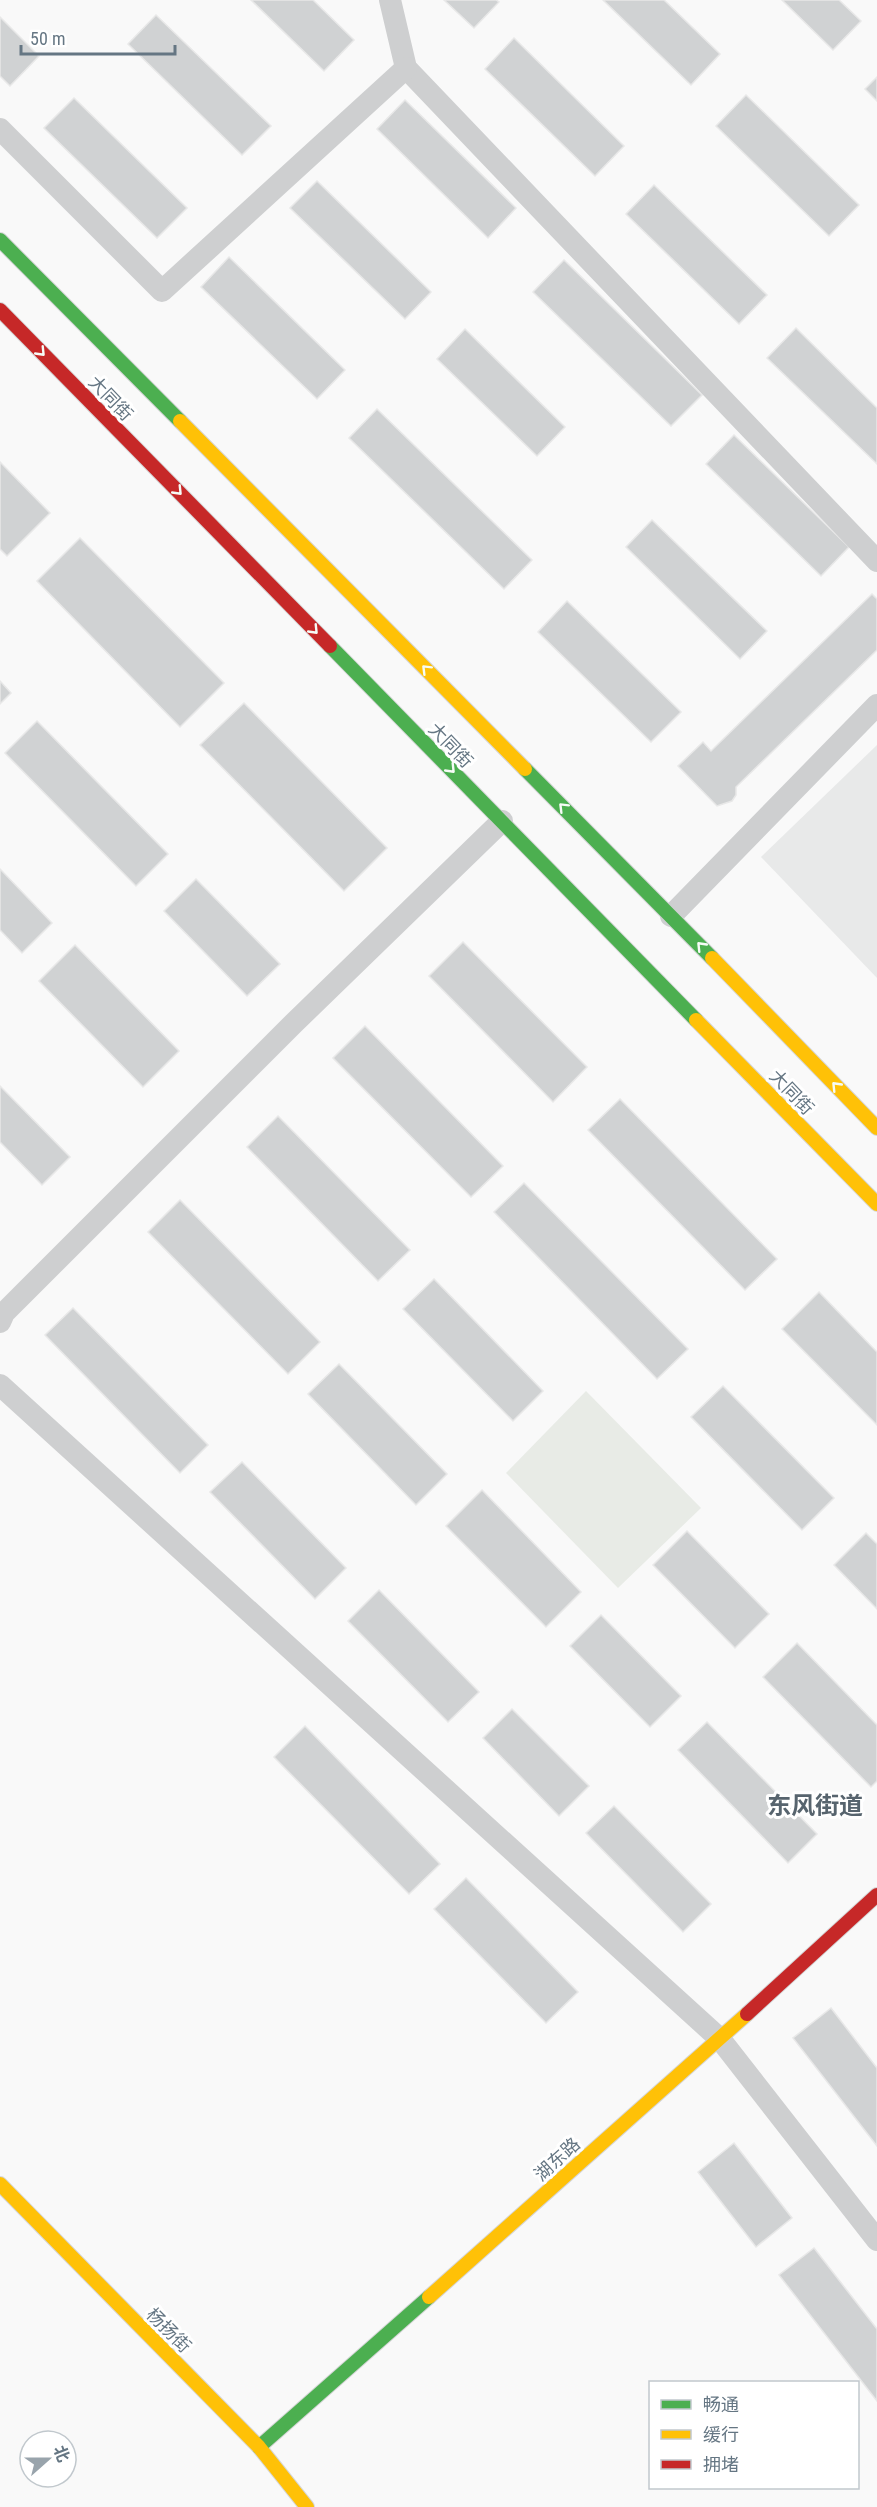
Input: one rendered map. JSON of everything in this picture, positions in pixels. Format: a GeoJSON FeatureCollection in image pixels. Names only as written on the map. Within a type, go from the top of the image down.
{"type":"FeatureCollection","features":[{"type":"Feature","properties":{"kind":"main road","name":"大同街"},"geometry":{"type":"LineString","coordinates":[[0,240],[671,916],[877,1128]]}},
{"type":"Feature","properties":{"kind":"main road","name":"大同街"},"geometry":{"type":"LineString","coordinates":[[0,310],[877,1204]]}},
{"type":"Feature","properties":{"kind":"main road","name":"湖东路"},"geometry":{"type":"LineString","coordinates":[[259,2447],[720,2039],[877,1895]]}},
{"type":"Feature","properties":{"kind":"main road","name":"杨扬街"},"geometry":{"type":"LineString","coordinates":[[0,2184],[259,2447],[307,2507]]}},
{"type":"Feature","properties":{"kind":"street"},"geometry":{"type":"LineString","coordinates":[[390,0],[406,68],[877,561]]}},
{"type":"Feature","properties":{"kind":"street"},"geometry":{"type":"LineString","coordinates":[[0,129],[162,291],[406,68]]}},
{"type":"Feature","properties":{"kind":"street"},"geometry":{"type":"LineString","coordinates":[[671,916],[877,705]]}},
{"type":"Feature","properties":{"kind":"street"},"geometry":{"type":"LineString","coordinates":[[0,1322],[4,1313],[75,1245],[270,1047],[502,821]]}},
{"type":"Feature","properties":{"kind":"street"},"geometry":{"type":"LineString","coordinates":[[0,1385],[720,2039],[877,2240]]}},
{"type":"Feature","properties":{"kind":"shaded area"},"geometry":{"type":"Polygon","coordinates":[[[877,745],[877,978],[761,857],[877,745]]]}},
{"type":"Feature","properties":{"kind":"shaded area"},"geometry":{"type":"Polygon","coordinates":[[[586,1391],[701,1508],[618,1588],[506,1473],[586,1391]]]}},
{"type":"Feature","properties":{"kind":"building"},"geometry":{"type":"Polygon","coordinates":[[[251,0],[313,0],[354,40],[324,71],[251,0]]]}},
{"type":"Feature","properties":{"kind":"building"},"geometry":{"type":"Polygon","coordinates":[[[444,0],[496,0],[499,2],[474,28],[444,0]]]}},
{"type":"Feature","properties":{"kind":"building"},"geometry":{"type":"Polygon","coordinates":[[[603,0],[664,0],[720,54],[691,85],[603,0]]]}},
{"type":"Feature","properties":{"kind":"building"},"geometry":{"type":"Polygon","coordinates":[[[782,0],[839,0],[861,21],[833,50],[782,0]]]}},
{"type":"Feature","properties":{"kind":"building"},"geometry":{"type":"Polygon","coordinates":[[[156,15],[271,126],[242,155],[128,44],[156,15]]]}},
{"type":"Feature","properties":{"kind":"building"},"geometry":{"type":"Polygon","coordinates":[[[0,17],[39,56],[10,86],[0,76],[0,17]]]}},
{"type":"Feature","properties":{"kind":"building"},"geometry":{"type":"Polygon","coordinates":[[[514,38],[624,146],[595,176],[485,69],[514,38]]]}},
{"type":"Feature","properties":{"kind":"building"},"geometry":{"type":"Polygon","coordinates":[[[877,77],[877,101],[865,89],[877,77]]]}},
{"type":"Feature","properties":{"kind":"building"},"geometry":{"type":"Polygon","coordinates":[[[746,95],[859,205],[829,236],[716,126],[746,95]]]}},
{"type":"Feature","properties":{"kind":"building"},"geometry":{"type":"Polygon","coordinates":[[[74,98],[187,208],[157,238],[44,128],[74,98]]]}},
{"type":"Feature","properties":{"kind":"building"},"geometry":{"type":"Polygon","coordinates":[[[405,100],[516,208],[488,238],[377,129],[405,100]]]}},
{"type":"Feature","properties":{"kind":"building"},"geometry":{"type":"Polygon","coordinates":[[[317,181],[431,292],[405,319],[290,208],[317,181]]]}},
{"type":"Feature","properties":{"kind":"building"},"geometry":{"type":"Polygon","coordinates":[[[654,185],[767,295],[739,324],[626,214],[654,185]]]}},
{"type":"Feature","properties":{"kind":"building"},"geometry":{"type":"Polygon","coordinates":[[[229,257],[345,370],[317,399],[201,287],[229,257]]]}},
{"type":"Feature","properties":{"kind":"building"},"geometry":{"type":"Polygon","coordinates":[[[564,260],[702,395],[671,426],[533,292],[564,260]]]}},
{"type":"Feature","properties":{"kind":"building"},"geometry":{"type":"Polygon","coordinates":[[[796,328],[877,408],[877,464],[767,358],[796,328]]]}},
{"type":"Feature","properties":{"kind":"building"},"geometry":{"type":"Polygon","coordinates":[[[465,329],[565,427],[537,456],[437,359],[465,329]]]}},
{"type":"Feature","properties":{"kind":"building"},"geometry":{"type":"Polygon","coordinates":[[[377,409],[532,560],[504,589],[349,438],[377,409]]]}},
{"type":"Feature","properties":{"kind":"building"},"geometry":{"type":"Polygon","coordinates":[[[734,435],[849,547],[821,576],[706,464],[734,435]]]}},
{"type":"Feature","properties":{"kind":"building"},"geometry":{"type":"Polygon","coordinates":[[[0,462],[50,513],[7,556],[0,549],[0,462]]]}},
{"type":"Feature","properties":{"kind":"building"},"geometry":{"type":"Polygon","coordinates":[[[652,520],[767,631],[740,659],[626,547],[652,520]]]}},
{"type":"Feature","properties":{"kind":"building"},"geometry":{"type":"Polygon","coordinates":[[[80,538],[224,683],[180,727],[37,581],[80,538]]]}},
{"type":"Feature","properties":{"kind":"building"},"geometry":{"type":"Polygon","coordinates":[[[872,594],[877,599],[877,650],[736,787],[736,795],[732,801],[717,806],[678,766],[703,742],[711,751],[872,594]]]}},
{"type":"Feature","properties":{"kind":"building"},"geometry":{"type":"Polygon","coordinates":[[[567,601],[681,712],[651,742],[538,632],[567,601]]]}},
{"type":"Feature","properties":{"kind":"building"},"geometry":{"type":"Polygon","coordinates":[[[0,681],[11,693],[0,704],[0,681]]]}},
{"type":"Feature","properties":{"kind":"building"},"geometry":{"type":"Polygon","coordinates":[[[244,703],[387,848],[344,891],[200,745],[244,703]]]}},
{"type":"Feature","properties":{"kind":"building"},"geometry":{"type":"Polygon","coordinates":[[[37,721],[168,854],[136,886],[5,753],[37,721]]]}},
{"type":"Feature","properties":{"kind":"building"},"geometry":{"type":"Polygon","coordinates":[[[0,869],[52,923],[22,953],[0,930],[0,869]]]}},
{"type":"Feature","properties":{"kind":"building"},"geometry":{"type":"Polygon","coordinates":[[[196,879],[280,964],[247,996],[164,911],[196,879]]]}},
{"type":"Feature","properties":{"kind":"building"},"geometry":{"type":"Polygon","coordinates":[[[463,942],[587,1067],[553,1102],[429,976],[463,942]]]}},
{"type":"Feature","properties":{"kind":"building"},"geometry":{"type":"Polygon","coordinates":[[[75,945],[179,1051],[143,1087],[39,981],[75,945]]]}},
{"type":"Feature","properties":{"kind":"building"},"geometry":{"type":"Polygon","coordinates":[[[365,1026],[503,1166],[471,1197],[333,1058],[365,1026]]]}},
{"type":"Feature","properties":{"kind":"building"},"geometry":{"type":"Polygon","coordinates":[[[0,1086],[70,1157],[42,1185],[0,1142],[0,1086]]]}},
{"type":"Feature","properties":{"kind":"building"},"geometry":{"type":"Polygon","coordinates":[[[620,1099],[777,1259],[745,1290],[588,1130],[620,1099]]]}},
{"type":"Feature","properties":{"kind":"building"},"geometry":{"type":"Polygon","coordinates":[[[278,1116],[410,1250],[378,1281],[247,1147],[278,1116]]]}},
{"type":"Feature","properties":{"kind":"building"},"geometry":{"type":"Polygon","coordinates":[[[524,1183],[688,1349],[657,1379],[494,1212],[524,1183]]]}},
{"type":"Feature","properties":{"kind":"building"},"geometry":{"type":"Polygon","coordinates":[[[180,1200],[320,1342],[288,1374],[148,1232],[180,1200]]]}},
{"type":"Feature","properties":{"kind":"building"},"geometry":{"type":"Polygon","coordinates":[[[434,1279],[543,1391],[513,1421],[403,1309],[434,1279]]]}},
{"type":"Feature","properties":{"kind":"building"},"geometry":{"type":"Polygon","coordinates":[[[819,1292],[877,1352],[877,1425],[782,1329],[819,1292]]]}},
{"type":"Feature","properties":{"kind":"building"},"geometry":{"type":"Polygon","coordinates":[[[73,1308],[208,1445],[180,1473],[45,1335],[73,1308]]]}},
{"type":"Feature","properties":{"kind":"building"},"geometry":{"type":"Polygon","coordinates":[[[339,1364],[447,1474],[416,1505],[308,1394],[339,1364]]]}},
{"type":"Feature","properties":{"kind":"building"},"geometry":{"type":"Polygon","coordinates":[[[723,1386],[834,1498],[802,1530],[691,1417],[723,1386]]]}},
{"type":"Feature","properties":{"kind":"building"},"geometry":{"type":"Polygon","coordinates":[[[242,1462],[346,1568],[315,1599],[210,1492],[242,1462]]]}},
{"type":"Feature","properties":{"kind":"building"},"geometry":{"type":"Polygon","coordinates":[[[482,1490],[581,1592],[546,1627],[446,1526],[482,1490]]]}},
{"type":"Feature","properties":{"kind":"building"},"geometry":{"type":"Polygon","coordinates":[[[687,1531],[769,1614],[735,1648],[653,1565],[687,1531]]]}},
{"type":"Feature","properties":{"kind":"building"},"geometry":{"type":"Polygon","coordinates":[[[866,1533],[877,1544],[877,1609],[834,1565],[866,1533]]]}},
{"type":"Feature","properties":{"kind":"building"},"geometry":{"type":"Polygon","coordinates":[[[379,1590],[479,1692],[448,1722],[348,1621],[379,1590]]]}},
{"type":"Feature","properties":{"kind":"building"},"geometry":{"type":"Polygon","coordinates":[[[601,1615],[681,1696],[650,1727],[570,1646],[601,1615]]]}},
{"type":"Feature","properties":{"kind":"building"},"geometry":{"type":"Polygon","coordinates":[[[797,1643],[877,1725],[877,1781],[871,1787],[763,1677],[797,1643]]]}},
{"type":"Feature","properties":{"kind":"building"},"geometry":{"type":"Polygon","coordinates":[[[512,1709],[589,1786],[559,1816],[483,1738],[512,1709]]]}},
{"type":"Feature","properties":{"kind":"building"},"geometry":{"type":"Polygon","coordinates":[[[707,1722],[817,1834],[788,1863],[678,1750],[707,1722]]]}},
{"type":"Feature","properties":{"kind":"building"},"geometry":{"type":"Polygon","coordinates":[[[305,1726],[440,1864],[409,1894],[274,1757],[305,1726]]]}},
{"type":"Feature","properties":{"kind":"building"},"geometry":{"type":"Polygon","coordinates":[[[614,1806],[711,1904],[683,1932],[586,1833],[614,1806]]]}},
{"type":"Feature","properties":{"kind":"building"},"geometry":{"type":"Polygon","coordinates":[[[466,1878],[578,1992],[546,2023],[434,1909],[466,1878]]]}},
{"type":"Feature","properties":{"kind":"building"},"geometry":{"type":"Polygon","coordinates":[[[831,2008],[877,2068],[877,2146],[793,2038],[831,2008]]]}},
{"type":"Feature","properties":{"kind":"building"},"geometry":{"type":"Polygon","coordinates":[[[734,2143],[792,2218],[756,2247],[698,2172],[734,2143]]]}},
{"type":"Feature","properties":{"kind":"building"},"geometry":{"type":"Polygon","coordinates":[[[814,2248],[877,2329],[877,2401],[779,2275],[814,2248]]]}},
{"type":"Feature","properties":{"kind":"traffic: fast"},"geometry":{"type":"LineString","coordinates":[[0,240],[180,421]]}},
{"type":"Feature","properties":{"kind":"traffic: fast"},"geometry":{"type":"LineString","coordinates":[[330,646],[696,1020]]}},
{"type":"Feature","properties":{"kind":"traffic: fast"},"geometry":{"type":"LineString","coordinates":[[525,769],[712,958]]}},
{"type":"Feature","properties":{"kind":"traffic: fast"},"geometry":{"type":"LineString","coordinates":[[259,2447],[429,2297]]}},
{"type":"Feature","properties":{"kind":"traffic: slow"},"geometry":{"type":"LineString","coordinates":[[180,421],[525,769]]}},
{"type":"Feature","properties":{"kind":"traffic: slow"},"geometry":{"type":"LineString","coordinates":[[712,958],[877,1128]]}},
{"type":"Feature","properties":{"kind":"traffic: slow"},"geometry":{"type":"LineString","coordinates":[[696,1020],[877,1204]]}},
{"type":"Feature","properties":{"kind":"traffic: slow"},"geometry":{"type":"LineString","coordinates":[[429,2297],[747,2014]]}},
{"type":"Feature","properties":{"kind":"traffic: slow"},"geometry":{"type":"LineString","coordinates":[[0,2184],[259,2447],[307,2507]]}},
{"type":"Feature","properties":{"kind":"traffic: jam"},"geometry":{"type":"LineString","coordinates":[[0,310],[330,646]]}},
{"type":"Feature","properties":{"kind":"traffic: jam"},"geometry":{"type":"LineString","coordinates":[[747,2014],[877,1895]]}},
{"type":"Feature","properties":{"kind":"district","name":"东风街道"},"geometry":{"type":"Point","coordinates":[815,1806]}}]}
